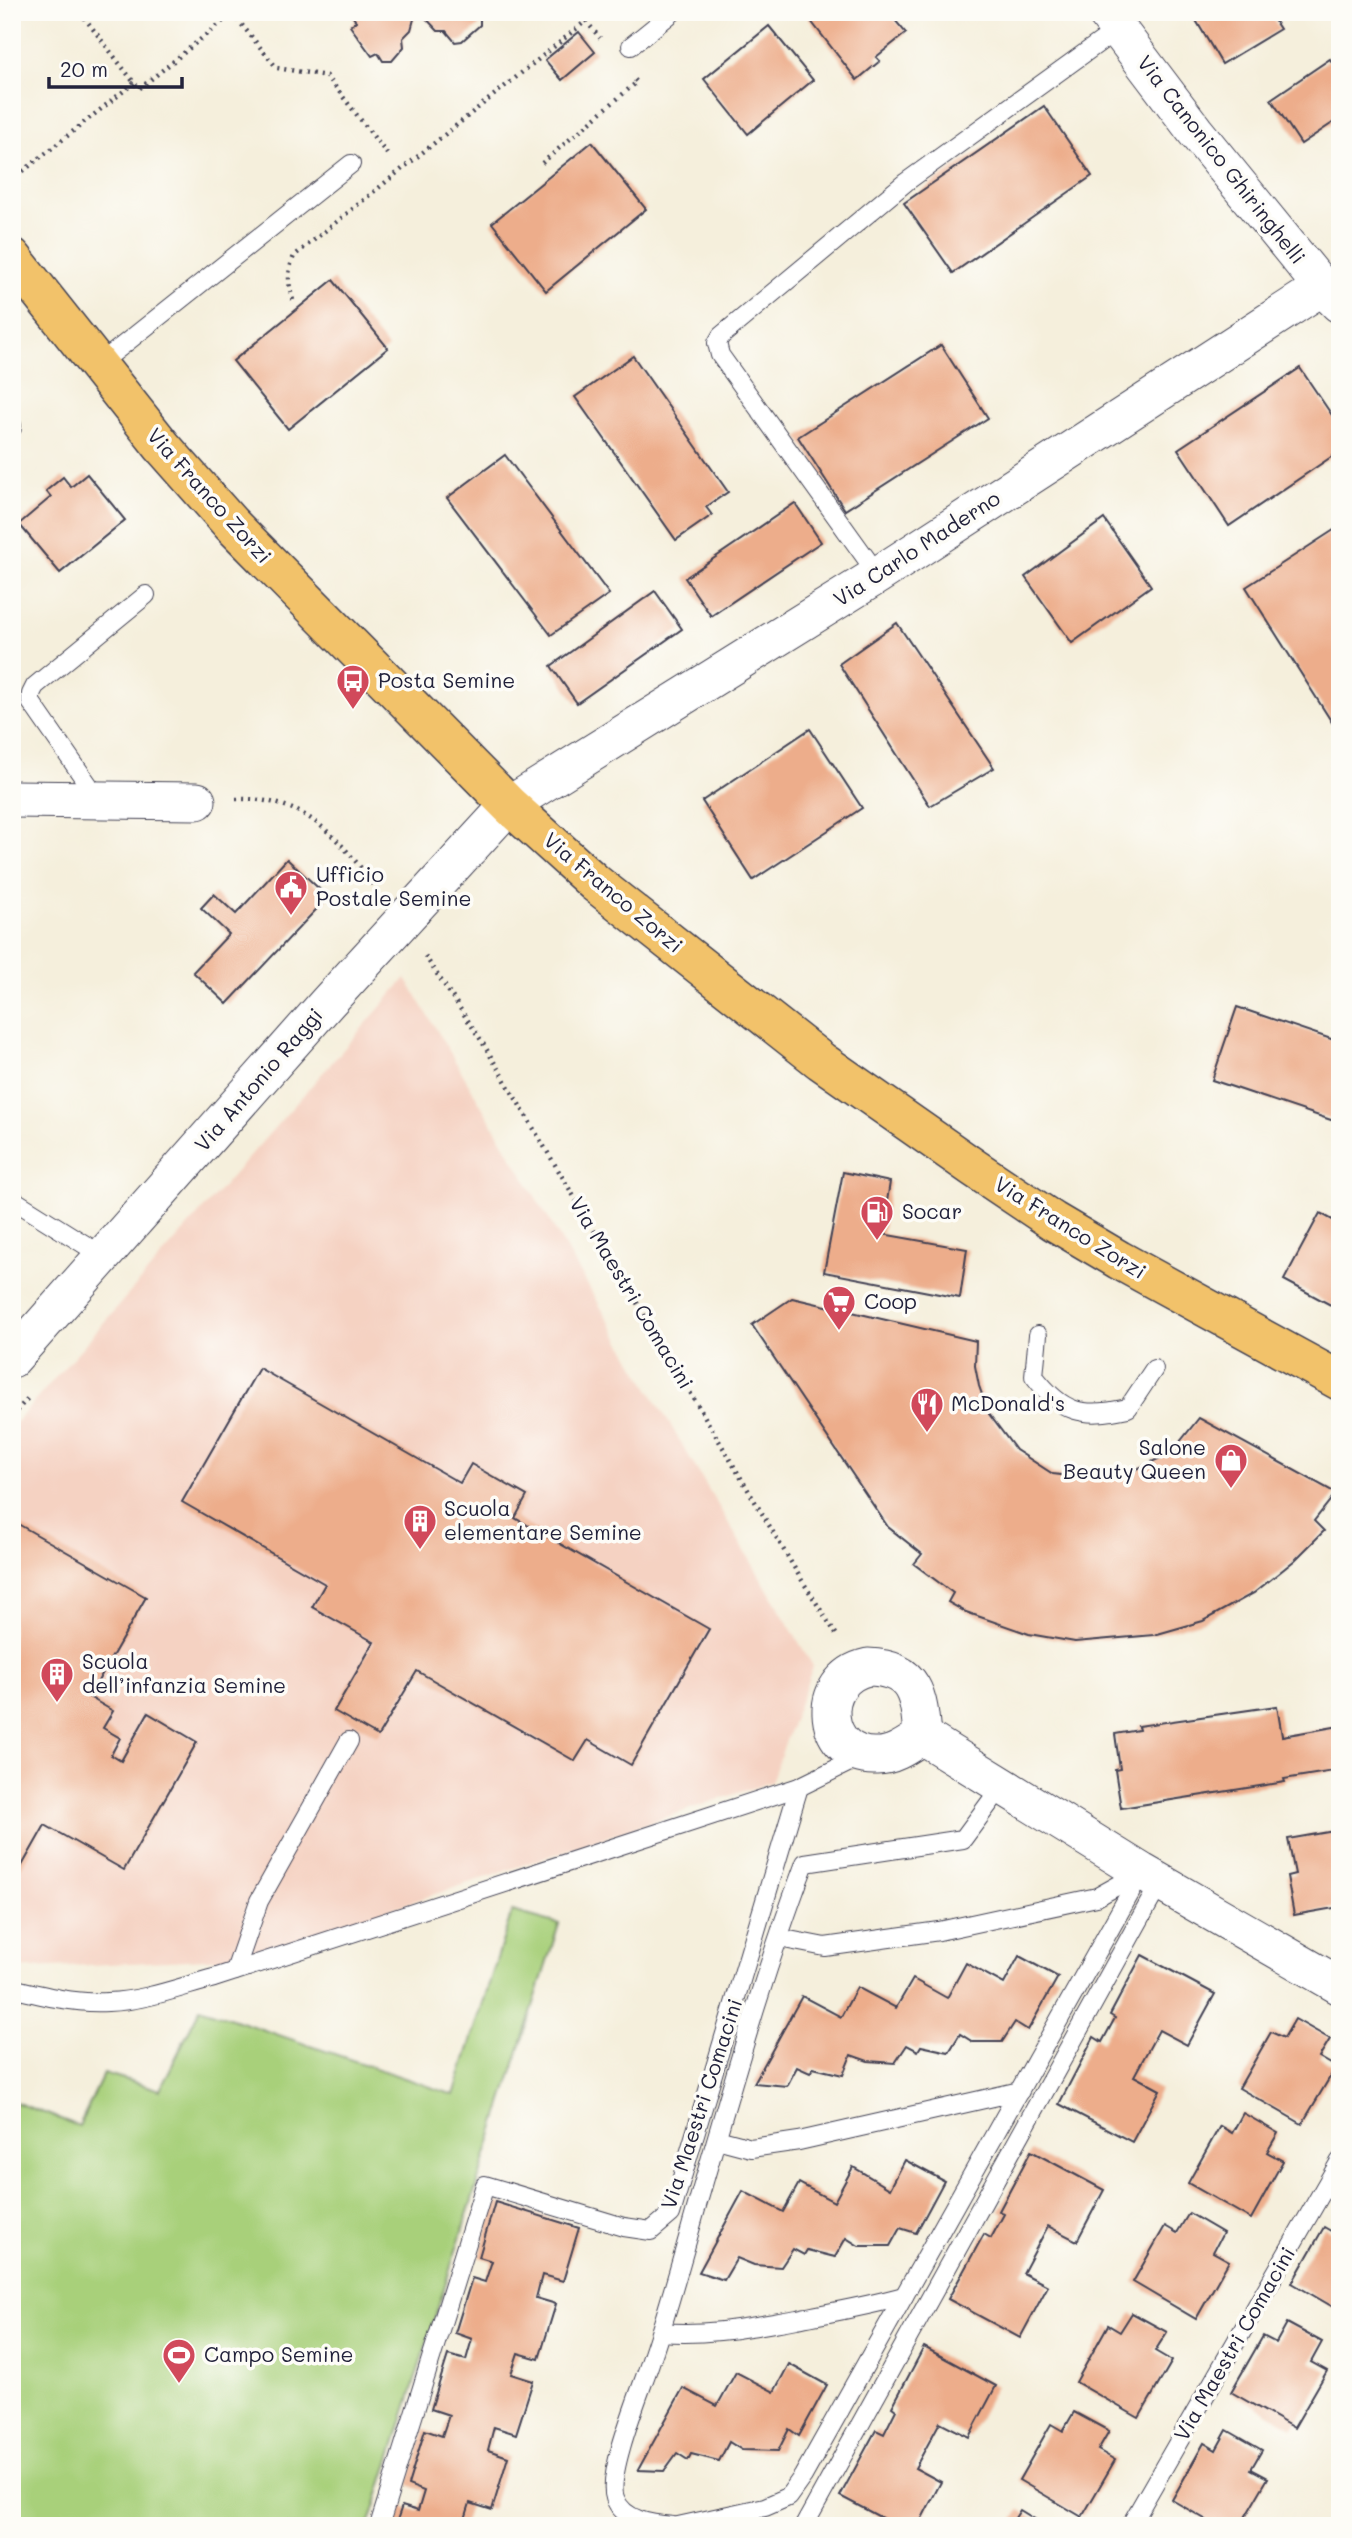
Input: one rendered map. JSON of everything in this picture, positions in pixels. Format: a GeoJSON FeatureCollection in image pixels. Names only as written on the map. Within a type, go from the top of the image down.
{"type":"FeatureCollection","features":[{"type":"Feature","properties":{"kind":"main road","name":"Via Franco Zorzi"},"geometry":{"type":"LineString","coordinates":[[12,257],[162,446],[231,524],[509,805],[595,883],[811,1053],[1053,1221],[1340,1381]]}},
{"type":"Feature","properties":{"kind":"street","name":"Via Canonico Ghiringhelli"},"geometry":{"type":"LineString","coordinates":[[1111,21],[1195,131],[1331,296]]}},
{"type":"Feature","properties":{"kind":"street","name":"Via Carlo Maderno"},"geometry":{"type":"LineString","coordinates":[[509,805],[1331,296]]}},
{"type":"Feature","properties":{"kind":"street"},"geometry":{"type":"LineString","coordinates":[[12,799],[197,801]]}},
{"type":"Feature","properties":{"kind":"street","name":"Via Antonio Raggi"},"geometry":{"type":"LineString","coordinates":[[12,1359],[401,921],[509,805]]}},
{"type":"Feature","properties":{"kind":"street"},"geometry":{"type":"LineString","coordinates":[[883,1667],[896,1672],[908,1681],[916,1692],[922,1736],[891,1754],[876,1757],[848,1747],[837,1737],[831,1722],[830,1707],[834,1692],[842,1680],[854,1670],[883,1667]]}},
{"type":"Feature","properties":{"kind":"street"},"geometry":{"type":"LineString","coordinates":[[922,1736],[1151,1877],[1340,1986]]}},
{"type":"Feature","properties":{"kind":"lane"},"geometry":{"type":"LineString","coordinates":[[631,46],[673,12]]}},
{"type":"Feature","properties":{"kind":"lane"},"geometry":{"type":"LineString","coordinates":[[878,575],[720,355],[717,343],[721,336],[906,182],[1111,21]]}},
{"type":"Feature","properties":{"kind":"lane"},"geometry":{"type":"LineString","coordinates":[[98,365],[351,164]]}},
{"type":"Feature","properties":{"kind":"lane"},"geometry":{"type":"LineString","coordinates":[[99,800],[31,702],[31,694],[35,687],[146,595]]}},
{"type":"Feature","properties":{"kind":"lane"},"geometry":{"type":"LineString","coordinates":[[12,1199],[103,1256]]}},
{"type":"Feature","properties":{"kind":"lane"},"geometry":{"type":"LineString","coordinates":[[1038,1335],[1034,1376],[1050,1397],[1077,1411],[1101,1414],[1129,1408],[1154,1369]]}},
{"type":"Feature","properties":{"kind":"lane"},"geometry":{"type":"LineString","coordinates":[[235,1971],[258,1901],[349,1741]]}},
{"type":"Feature","properties":{"kind":"lane"},"geometry":{"type":"LineString","coordinates":[[12,1988],[58,1999],[109,2002],[166,1992],[799,1787],[865,1755]]}},
{"type":"Feature","properties":{"kind":"lane","name":"Via Maestri Comacini"},"geometry":{"type":"LineString","coordinates":[[1002,1786],[963,1839],[805,1863],[779,1938],[661,2332],[613,2479],[615,2498],[626,2514],[650,2524],[676,2526],[765,2507],[788,2497],[803,2476],[1020,2091],[1151,1877]]}},
{"type":"Feature","properties":{"kind":"lane","name":"Via Maestri Comacini"},"geometry":{"type":"LineString","coordinates":[[379,2526],[485,2185],[624,2227],[651,2231],[671,2214],[799,1787]]}},
{"type":"Feature","properties":{"kind":"lane"},"geometry":{"type":"LineString","coordinates":[[779,1938],[825,1947],[939,1931],[1097,1897],[1151,1877]]}},
{"type":"Feature","properties":{"kind":"lane"},"geometry":{"type":"LineString","coordinates":[[804,2526],[1151,1877]]}},
{"type":"Feature","properties":{"kind":"lane","name":"Via Maestri Comacini"},"geometry":{"type":"LineString","coordinates":[[717,2139],[751,2148],[799,2141],[1020,2091]]}},
{"type":"Feature","properties":{"kind":"lane","name":"Via Maestri Comacini"},"geometry":{"type":"LineString","coordinates":[[1130,2526],[1340,2161]]}},
{"type":"Feature","properties":{"kind":"lane"},"geometry":{"type":"LineString","coordinates":[[661,2332],[695,2335],[748,2328],[869,2306],[904,2296]]}},
{"type":"Feature","properties":{"kind":"path"},"geometry":{"type":"LineString","coordinates":[[80,12],[139,89],[233,13],[277,68],[327,76],[387,153]]}},
{"type":"Feature","properties":{"kind":"path"},"geometry":{"type":"LineString","coordinates":[[293,300],[288,283],[288,270],[295,256],[586,20],[602,39]]}},
{"type":"Feature","properties":{"kind":"path"},"geometry":{"type":"LineString","coordinates":[[542,163],[636,82],[630,74]]}},
{"type":"Feature","properties":{"kind":"path"},"geometry":{"type":"LineString","coordinates":[[12,180],[135,82]]}},
{"type":"Feature","properties":{"kind":"path","name":"Via Maestri Comacini"},"geometry":{"type":"LineString","coordinates":[[197,801],[259,799],[281,803],[300,811],[326,830],[350,853],[401,921],[481,1040],[798,1574],[841,1641],[854,1670]]}},
{"type":"Feature","properties":{"kind":"shaded area"},"geometry":{"type":"Polygon","coordinates":[[[406,978],[813,1666],[771,1782],[247,1957],[12,1969],[12,1427],[406,978]]]}},
{"type":"Feature","properties":{"kind":"green space"},"geometry":{"type":"Polygon","coordinates":[[[512,1911],[559,1924],[369,2526],[12,2526],[12,2101],[79,2126],[104,2073],[160,2090],[200,2008],[454,2095],[512,1911]]]}},
{"type":"Feature","properties":{"kind":"building"},"geometry":{"type":"Polygon","coordinates":[[[349,12],[478,12],[480,25],[462,41],[455,42],[446,31],[438,31],[421,13],[414,19],[411,30],[403,38],[404,47],[392,61],[383,61],[378,53],[372,56],[350,26],[356,21],[349,12]]]}},
{"type":"Feature","properties":{"kind":"building"},"geometry":{"type":"Polygon","coordinates":[[[812,12],[903,12],[894,19],[906,33],[876,57],[880,61],[857,80],[807,16],[812,12]]]}},
{"type":"Feature","properties":{"kind":"building"},"geometry":{"type":"Polygon","coordinates":[[[1191,12],[1280,12],[1272,17],[1280,29],[1222,64],[1191,12]]]}},
{"type":"Feature","properties":{"kind":"building"},"geometry":{"type":"Polygon","coordinates":[[[769,26],[813,80],[748,134],[704,79],[769,26]]]}},
{"type":"Feature","properties":{"kind":"building"},"geometry":{"type":"Polygon","coordinates":[[[579,32],[595,52],[562,80],[545,60],[579,32]]]}},
{"type":"Feature","properties":{"kind":"building"},"geometry":{"type":"Polygon","coordinates":[[[1330,59],[1335,67],[1340,64],[1340,118],[1301,144],[1271,99],[1330,59]]]}},
{"type":"Feature","properties":{"kind":"building"},"geometry":{"type":"Polygon","coordinates":[[[1044,106],[1092,176],[953,273],[904,203],[1044,106]]]}},
{"type":"Feature","properties":{"kind":"building"},"geometry":{"type":"Polygon","coordinates":[[[592,142],[646,209],[546,291],[492,223],[592,142]]]}},
{"type":"Feature","properties":{"kind":"building"},"geometry":{"type":"Polygon","coordinates":[[[333,280],[388,348],[288,429],[233,361],[333,280]]]}},
{"type":"Feature","properties":{"kind":"building"},"geometry":{"type":"Polygon","coordinates":[[[941,345],[988,418],[845,510],[798,437],[941,345]]]}},
{"type":"Feature","properties":{"kind":"building"},"geometry":{"type":"Polygon","coordinates":[[[633,356],[728,492],[706,507],[712,515],[676,540],[575,397],[633,356]]]}},
{"type":"Feature","properties":{"kind":"building"},"geometry":{"type":"Polygon","coordinates":[[[1300,368],[1340,427],[1340,451],[1229,526],[1178,449],[1300,368]]]}},
{"type":"Feature","properties":{"kind":"building"},"geometry":{"type":"Polygon","coordinates":[[[505,455],[609,594],[551,635],[447,498],[505,455]]]}},
{"type":"Feature","properties":{"kind":"building"},"geometry":{"type":"Polygon","coordinates":[[[87,474],[125,520],[60,573],[19,524],[51,497],[46,491],[63,477],[71,487],[87,474]]]}},
{"type":"Feature","properties":{"kind":"building"},"geometry":{"type":"Polygon","coordinates":[[[795,503],[821,542],[711,616],[685,578],[795,503]]]}},
{"type":"Feature","properties":{"kind":"building"},"geometry":{"type":"Polygon","coordinates":[[[1104,519],[1151,586],[1072,643],[1025,577],[1104,519]]]}},
{"type":"Feature","properties":{"kind":"building"},"geometry":{"type":"Polygon","coordinates":[[[1340,526],[1340,735],[1246,587],[1340,526]]]}},
{"type":"Feature","properties":{"kind":"building"},"geometry":{"type":"Polygon","coordinates":[[[655,591],[682,629],[577,703],[551,666],[655,591]]]}},
{"type":"Feature","properties":{"kind":"building"},"geometry":{"type":"Polygon","coordinates":[[[897,623],[994,768],[930,806],[839,664],[897,623]]]}},
{"type":"Feature","properties":{"kind":"building"},"geometry":{"type":"Polygon","coordinates":[[[810,729],[862,808],[753,880],[702,801],[810,729]]]}},
{"type":"Feature","properties":{"kind":"building"},"geometry":{"type":"Polygon","coordinates":[[[287,859],[328,897],[227,1004],[193,972],[229,934],[201,908],[214,894],[236,914],[287,859]]]}},
{"type":"Feature","properties":{"kind":"building"},"geometry":{"type":"Polygon","coordinates":[[[1237,1007],[1340,1042],[1340,1123],[1212,1080],[1237,1007]]]}},
{"type":"Feature","properties":{"kind":"building","name":"Socar"},"geometry":{"type":"Polygon","coordinates":[[[843,1172],[890,1182],[882,1234],[967,1249],[960,1298],[824,1272],[843,1172]]]}},
{"type":"Feature","properties":{"kind":"building"},"geometry":{"type":"Polygon","coordinates":[[[1320,1213],[1340,1224],[1340,1310],[1284,1280],[1320,1213]]]}},
{"type":"Feature","properties":{"kind":"building"},"geometry":{"type":"Polygon","coordinates":[[[792,1298],[976,1341],[975,1366],[989,1414],[1016,1450],[1053,1474],[1093,1479],[1124,1475],[1171,1453],[1199,1418],[1336,1493],[1314,1521],[1324,1531],[1295,1560],[1254,1593],[1203,1621],[1154,1635],[1075,1642],[1029,1634],[966,1612],[948,1602],[953,1593],[914,1564],[922,1554],[888,1527],[752,1325],[792,1298]]]}},
{"type":"Feature","properties":{"kind":"building","name":"Scuola elementare Semine"},"geometry":{"type":"Polygon","coordinates":[[[259,1368],[460,1483],[471,1464],[527,1496],[515,1518],[709,1629],[631,1765],[588,1740],[575,1761],[417,1671],[378,1736],[334,1711],[374,1642],[312,1607],[325,1584],[182,1502],[259,1368]]]}},
{"type":"Feature","properties":{"kind":"building","name":"Scuola dell’infanzia Semine"},"geometry":{"type":"Polygon","coordinates":[[[18,1524],[146,1597],[89,1697],[113,1711],[103,1728],[120,1738],[111,1755],[121,1761],[148,1713],[197,1742],[124,1870],[45,1825],[15,1878],[12,1877],[12,1533],[18,1524]]]}},
{"type":"Feature","properties":{"kind":"building"},"geometry":{"type":"Polygon","coordinates":[[[1277,1706],[1282,1736],[1340,1726],[1340,1770],[1284,1779],[1285,1782],[1121,1808],[1115,1770],[1120,1769],[1115,1734],[1139,1730],[1138,1726],[1277,1706]]]}},
{"type":"Feature","properties":{"kind":"building"},"geometry":{"type":"Polygon","coordinates":[[[1340,1830],[1340,1907],[1294,1915],[1287,1876],[1295,1874],[1288,1839],[1340,1830]]]}},
{"type":"Feature","properties":{"kind":"building"},"geometry":{"type":"Polygon","coordinates":[[[1142,1955],[1215,1994],[1187,2045],[1159,2030],[1134,2076],[1160,2090],[1132,2142],[1059,2104],[1094,2037],[1102,2042],[1115,2018],[1110,2015],[1142,1955]]]}},
{"type":"Feature","properties":{"kind":"building"},"geometry":{"type":"Polygon","coordinates":[[[1019,1956],[1058,1977],[1028,2030],[1015,2022],[1002,2042],[973,2042],[960,2034],[949,2052],[921,2046],[918,2051],[907,2045],[895,2063],[868,2061],[851,2055],[843,2075],[813,2068],[810,2073],[797,2067],[787,2086],[754,2083],[802,1996],[841,2017],[857,1987],[896,2008],[913,1979],[947,1998],[966,1963],[1004,1984],[1019,1956]]]}},
{"type":"Feature","properties":{"kind":"building"},"geometry":{"type":"Polygon","coordinates":[[[1295,2019],[1330,2039],[1319,2057],[1336,2067],[1302,2124],[1239,2088],[1271,2032],[1284,2038],[1295,2019]]]}},
{"type":"Feature","properties":{"kind":"building"},"geometry":{"type":"Polygon","coordinates":[[[1243,2113],[1278,2133],[1267,2152],[1283,2161],[1251,2219],[1188,2183],[1220,2126],[1232,2133],[1243,2113]]]}},
{"type":"Feature","properties":{"kind":"building"},"geometry":{"type":"Polygon","coordinates":[[[1031,2151],[1104,2190],[1077,2241],[1048,2226],[1023,2273],[1048,2286],[1020,2338],[948,2299],[984,2234],[991,2238],[1004,2214],[999,2211],[1031,2151]]]}},
{"type":"Feature","properties":{"kind":"building"},"geometry":{"type":"Polygon","coordinates":[[[905,2160],[944,2181],[916,2233],[900,2228],[890,2246],[859,2246],[846,2238],[835,2257],[807,2250],[804,2255],[793,2249],[781,2267],[754,2265],[737,2258],[724,2280],[699,2272],[743,2191],[783,2212],[799,2183],[834,2202],[853,2167],[890,2189],[905,2160]]]}},
{"type":"Feature","properties":{"kind":"building"},"geometry":{"type":"Polygon","coordinates":[[[495,2202],[579,2228],[563,2281],[542,2275],[536,2298],[556,2304],[539,2359],[518,2353],[511,2374],[533,2381],[516,2434],[494,2427],[488,2450],[508,2457],[492,2510],[470,2503],[463,2526],[395,2526],[402,2506],[418,2511],[424,2491],[408,2485],[425,2430],[442,2436],[449,2415],[431,2409],[448,2355],[466,2360],[472,2339],[455,2333],[472,2278],[485,2282],[492,2261],[479,2257],[495,2202]]]}},
{"type":"Feature","properties":{"kind":"building"},"geometry":{"type":"Polygon","coordinates":[[[1189,2213],[1223,2233],[1213,2252],[1229,2261],[1196,2319],[1133,2282],[1165,2226],[1177,2233],[1189,2213]]]}},
{"type":"Feature","properties":{"kind":"building"},"geometry":{"type":"Polygon","coordinates":[[[1324,2227],[1336,2234],[1340,2228],[1340,2311],[1292,2283],[1324,2227]]]}},
{"type":"Feature","properties":{"kind":"building"},"geometry":{"type":"Polygon","coordinates":[[[1132,2313],[1167,2332],[1155,2351],[1172,2361],[1139,2418],[1076,2382],[1108,2325],[1120,2332],[1132,2313]]]}},
{"type":"Feature","properties":{"kind":"building"},"geometry":{"type":"Polygon","coordinates":[[[1287,2323],[1322,2342],[1311,2362],[1327,2371],[1294,2428],[1231,2392],[1263,2336],[1276,2343],[1287,2323]]]}},
{"type":"Feature","properties":{"kind":"building"},"geometry":{"type":"Polygon","coordinates":[[[924,2347],[996,2386],[969,2437],[940,2422],[915,2468],[941,2482],[918,2526],[897,2526],[840,2496],[876,2430],[884,2434],[896,2410],[892,2407],[924,2347]]]}},
{"type":"Feature","properties":{"kind":"building"},"geometry":{"type":"Polygon","coordinates":[[[789,2364],[827,2385],[799,2436],[789,2429],[778,2451],[742,2450],[729,2442],[719,2461],[691,2454],[688,2460],[677,2453],[664,2471],[638,2470],[683,2388],[717,2406],[736,2372],[774,2392],[789,2364]]]}},
{"type":"Feature","properties":{"kind":"building"},"geometry":{"type":"Polygon","coordinates":[[[1074,2412],[1109,2431],[1098,2450],[1115,2460],[1082,2517],[1019,2480],[1051,2424],[1063,2431],[1074,2412]]]}},
{"type":"Feature","properties":{"kind":"building"},"geometry":{"type":"Polygon","coordinates":[[[1227,2430],[1262,2450],[1251,2469],[1268,2478],[1240,2526],[1217,2526],[1172,2500],[1204,2443],[1216,2450],[1227,2430]]]}},
{"type":"Feature","properties":{"kind":"building"},"geometry":{"type":"Polygon","coordinates":[[[1020,2510],[1046,2526],[1010,2526],[1020,2510]]]}},
{"type":"Feature","properties":{"kind":"place","name":"Posta Semine"},"geometry":{"type":"Point","coordinates":[353,711]}},
{"type":"Feature","properties":{"kind":"place","name":"Ufficio Postale Semine"},"geometry":{"type":"Point","coordinates":[291,917]}},
{"type":"Feature","properties":{"kind":"place","name":"Socar"},"geometry":{"type":"Point","coordinates":[877,1242]}},
{"type":"Feature","properties":{"kind":"place","name":"Coop"},"geometry":{"type":"Point","coordinates":[839,1332]}},
{"type":"Feature","properties":{"kind":"place","name":"McDonald's"},"geometry":{"type":"Point","coordinates":[927,1434]}},
{"type":"Feature","properties":{"kind":"place","name":"Salone Beauty Queen"},"geometry":{"type":"Point","coordinates":[1231,1490]}},
{"type":"Feature","properties":{"kind":"place","name":"Scuola elementare Semine"},"geometry":{"type":"Point","coordinates":[420,1551]}},
{"type":"Feature","properties":{"kind":"place","name":"Scuola dell’infanzia Semine"},"geometry":{"type":"Point","coordinates":[57,1704]}},
{"type":"Feature","properties":{"kind":"place","name":"Campo Semine"},"geometry":{"type":"Point","coordinates":[179,2385]}}]}
